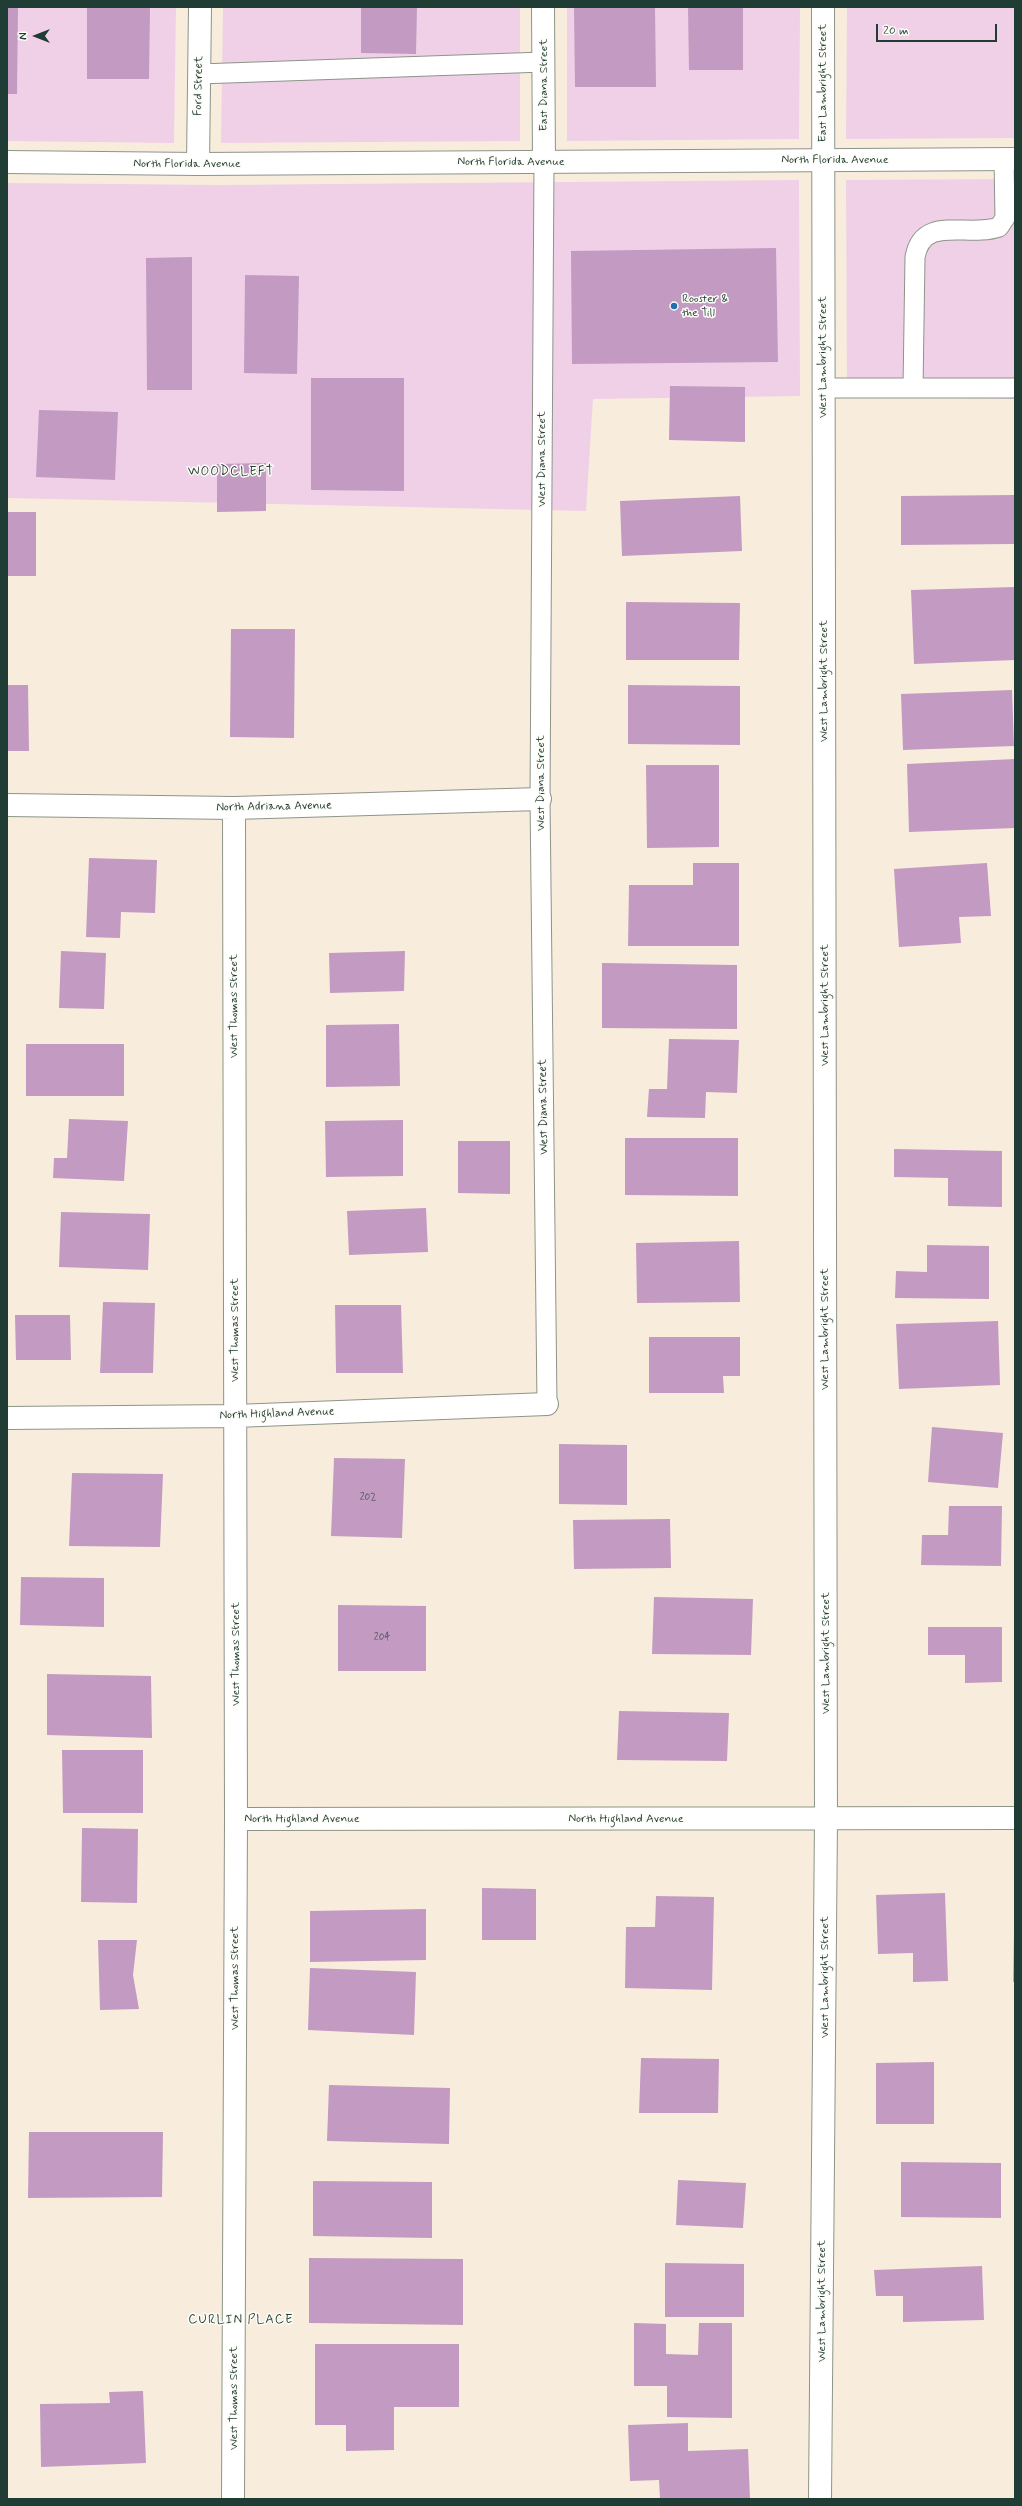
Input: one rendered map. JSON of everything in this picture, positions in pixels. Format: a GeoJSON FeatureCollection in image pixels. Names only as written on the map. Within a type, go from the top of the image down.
{"type":"FeatureCollection","features":[{"type":"Feature","properties":{"kind":"street","name":"Ford Street"},"geometry":{"type":"LineString","coordinates":[[198,164],[200,7]]}},
{"type":"Feature","properties":{"kind":"street","name":"East Diana Street"},"geometry":{"type":"LineString","coordinates":[[543,7],[544,162]]}},
{"type":"Feature","properties":{"kind":"street","name":"East Lambright Street"},"geometry":{"type":"LineString","coordinates":[[823,7],[823,159]]}},
{"type":"Feature","properties":{"kind":"street","name":"West Lambright Street"},"geometry":{"type":"LineString","coordinates":[[820,2499],[826,1819],[823,159]]}},
{"type":"Feature","properties":{"kind":"street","name":"North Florida Avenue"},"geometry":{"type":"LineString","coordinates":[[7,162],[198,164],[1010,159]]}},
{"type":"Feature","properties":{"kind":"street","name":"North Adriana Avenue"},"geometry":{"type":"LineString","coordinates":[[7,805],[234,808],[540,799]]}},
{"type":"Feature","properties":{"kind":"street","name":"West Thomas Street"},"geometry":{"type":"LineString","coordinates":[[233,2499],[236,1819],[234,808]]}},
{"type":"Feature","properties":{"kind":"street","name":"North Highland Avenue"},"geometry":{"type":"LineString","coordinates":[[7,1418],[235,1416],[547,1404]]}},
{"type":"Feature","properties":{"kind":"street","name":"North Highland Avenue"},"geometry":{"type":"LineString","coordinates":[[236,1819],[1015,1818]]}},
{"type":"Feature","properties":{"kind":"lane"},"geometry":{"type":"LineString","coordinates":[[199,74],[544,62]]}},
{"type":"Feature","properties":{"kind":"lane"},"geometry":{"type":"LineString","coordinates":[[913,388],[915,257],[918,243],[927,233],[936,231],[987,232],[1000,227],[1005,218],[1010,159]]}},
{"type":"Feature","properties":{"kind":"lane","name":"West Diana Street"},"geometry":{"type":"LineString","coordinates":[[544,162],[540,799],[547,1404]]}},
{"type":"Feature","properties":{"kind":"lane"},"geometry":{"type":"LineString","coordinates":[[823,388],[1015,388]]}},
{"type":"Feature","properties":{"kind":"shaded area"},"geometry":{"type":"Polygon","coordinates":[[[7,7],[176,7],[174,143],[7,141],[7,7]]]}},
{"type":"Feature","properties":{"kind":"shaded area"},"geometry":{"type":"Polygon","coordinates":[[[223,7],[520,7],[520,141],[221,143],[223,7]]]}},
{"type":"Feature","properties":{"kind":"shaded area"},"geometry":{"type":"Polygon","coordinates":[[[567,7],[800,7],[799,139],[567,141],[567,7]]]}},
{"type":"Feature","properties":{"kind":"shaded area"},"geometry":{"type":"Polygon","coordinates":[[[847,7],[1015,7],[1015,138],[846,139],[847,7]]]}},
{"type":"Feature","properties":{"kind":"shaded area"},"geometry":{"type":"Polygon","coordinates":[[[1015,179],[1015,399],[847,396],[846,180],[1015,179]]]}},
{"type":"Feature","properties":{"kind":"shaded area"},"geometry":{"type":"Polygon","coordinates":[[[799,180],[800,396],[593,399],[586,511],[7,498],[7,183],[221,185],[799,180]]]}},
{"type":"Feature","properties":{"kind":"building"},"geometry":{"type":"Polygon","coordinates":[[[7,7],[18,7],[17,94],[7,94],[7,7]]]}},
{"type":"Feature","properties":{"kind":"building"},"geometry":{"type":"Polygon","coordinates":[[[87,7],[150,7],[149,79],[87,79],[87,7]]]}},
{"type":"Feature","properties":{"kind":"building"},"geometry":{"type":"Polygon","coordinates":[[[361,7],[417,7],[416,54],[361,53],[361,7]]]}},
{"type":"Feature","properties":{"kind":"building"},"geometry":{"type":"Polygon","coordinates":[[[574,7],[655,7],[656,87],[575,87],[574,7]]]}},
{"type":"Feature","properties":{"kind":"building"},"geometry":{"type":"Polygon","coordinates":[[[688,7],[743,7],[743,70],[689,70],[688,7]]]}},
{"type":"Feature","properties":{"kind":"building","name":"Rooster & the Till"},"geometry":{"type":"Polygon","coordinates":[[[776,248],[778,362],[572,364],[571,251],[776,248]]]}},
{"type":"Feature","properties":{"kind":"building"},"geometry":{"type":"Polygon","coordinates":[[[192,257],[192,390],[147,390],[146,258],[192,257]]]}},
{"type":"Feature","properties":{"kind":"building"},"geometry":{"type":"Polygon","coordinates":[[[245,275],[299,276],[297,374],[244,373],[245,275]]]}},
{"type":"Feature","properties":{"kind":"building"},"geometry":{"type":"Polygon","coordinates":[[[311,378],[404,378],[404,491],[311,490],[311,378]]]}},
{"type":"Feature","properties":{"kind":"building"},"geometry":{"type":"Polygon","coordinates":[[[670,386],[745,387],[745,442],[669,440],[670,386]]]}},
{"type":"Feature","properties":{"kind":"building"},"geometry":{"type":"Polygon","coordinates":[[[39,410],[118,412],[115,480],[36,477],[39,410]]]}},
{"type":"Feature","properties":{"kind":"building"},"geometry":{"type":"Polygon","coordinates":[[[266,463],[266,511],[217,512],[217,464],[266,463]]]}},
{"type":"Feature","properties":{"kind":"building"},"geometry":{"type":"Polygon","coordinates":[[[1015,495],[1015,544],[901,545],[901,496],[1015,495]]]}},
{"type":"Feature","properties":{"kind":"building"},"geometry":{"type":"Polygon","coordinates":[[[740,496],[742,551],[622,556],[620,501],[740,496]]]}},
{"type":"Feature","properties":{"kind":"building"},"geometry":{"type":"Polygon","coordinates":[[[7,512],[36,512],[36,576],[7,576],[7,512]]]}},
{"type":"Feature","properties":{"kind":"building"},"geometry":{"type":"Polygon","coordinates":[[[1015,587],[1015,660],[914,664],[911,590],[1015,587]]]}},
{"type":"Feature","properties":{"kind":"building"},"geometry":{"type":"Polygon","coordinates":[[[626,602],[740,603],[739,660],[626,660],[626,602]]]}},
{"type":"Feature","properties":{"kind":"building"},"geometry":{"type":"Polygon","coordinates":[[[231,629],[295,629],[294,738],[230,737],[231,629]]]}},
{"type":"Feature","properties":{"kind":"building"},"geometry":{"type":"Polygon","coordinates":[[[7,685],[28,685],[29,751],[7,751],[7,685]]]}},
{"type":"Feature","properties":{"kind":"building"},"geometry":{"type":"Polygon","coordinates":[[[628,685],[740,686],[740,745],[628,744],[628,685]]]}},
{"type":"Feature","properties":{"kind":"building"},"geometry":{"type":"Polygon","coordinates":[[[1012,690],[1014,746],[903,750],[901,694],[1012,690]]]}},
{"type":"Feature","properties":{"kind":"building"},"geometry":{"type":"Polygon","coordinates":[[[1015,759],[1015,828],[909,832],[907,764],[1015,759]]]}},
{"type":"Feature","properties":{"kind":"building"},"geometry":{"type":"Polygon","coordinates":[[[646,765],[719,765],[719,847],[647,848],[646,765]]]}},
{"type":"Feature","properties":{"kind":"building"},"geometry":{"type":"Polygon","coordinates":[[[89,858],[157,860],[155,913],[121,912],[120,938],[86,937],[89,858]]]}},
{"type":"Feature","properties":{"kind":"building"},"geometry":{"type":"Polygon","coordinates":[[[693,863],[739,863],[739,946],[628,946],[629,885],[693,885],[693,863]]]}},
{"type":"Feature","properties":{"kind":"building"},"geometry":{"type":"Polygon","coordinates":[[[987,863],[991,916],[959,917],[961,943],[899,947],[894,869],[987,863]]]}},
{"type":"Feature","properties":{"kind":"building"},"geometry":{"type":"Polygon","coordinates":[[[61,951],[106,953],[104,1009],[59,1008],[61,951]]]}},
{"type":"Feature","properties":{"kind":"building"},"geometry":{"type":"Polygon","coordinates":[[[405,951],[404,991],[330,993],[329,953],[405,951]]]}},
{"type":"Feature","properties":{"kind":"building"},"geometry":{"type":"Polygon","coordinates":[[[602,963],[737,965],[737,1029],[602,1028],[602,963]]]}},
{"type":"Feature","properties":{"kind":"building"},"geometry":{"type":"Polygon","coordinates":[[[399,1024],[400,1086],[326,1087],[326,1025],[399,1024]]]}},
{"type":"Feature","properties":{"kind":"building"},"geometry":{"type":"Polygon","coordinates":[[[669,1039],[739,1040],[737,1093],[706,1092],[705,1118],[647,1117],[649,1089],[667,1089],[669,1039]]]}},
{"type":"Feature","properties":{"kind":"building"},"geometry":{"type":"Polygon","coordinates":[[[26,1044],[124,1044],[124,1096],[26,1096],[26,1044]]]}},
{"type":"Feature","properties":{"kind":"building"},"geometry":{"type":"Polygon","coordinates":[[[69,1119],[128,1121],[124,1181],[53,1178],[54,1158],[67,1158],[69,1119]]]}},
{"type":"Feature","properties":{"kind":"building"},"geometry":{"type":"Polygon","coordinates":[[[403,1120],[403,1176],[326,1177],[325,1121],[403,1120]]]}},
{"type":"Feature","properties":{"kind":"building"},"geometry":{"type":"Polygon","coordinates":[[[625,1138],[738,1138],[738,1196],[625,1195],[625,1138]]]}},
{"type":"Feature","properties":{"kind":"building"},"geometry":{"type":"Polygon","coordinates":[[[458,1141],[510,1141],[510,1194],[458,1193],[458,1141]]]}},
{"type":"Feature","properties":{"kind":"building"},"geometry":{"type":"Polygon","coordinates":[[[894,1149],[1002,1151],[1002,1207],[948,1206],[948,1178],[894,1177],[894,1149]]]}},
{"type":"Feature","properties":{"kind":"building"},"geometry":{"type":"Polygon","coordinates":[[[426,1208],[428,1252],[349,1255],[347,1211],[426,1208]]]}},
{"type":"Feature","properties":{"kind":"building"},"geometry":{"type":"Polygon","coordinates":[[[61,1212],[150,1214],[148,1270],[59,1267],[61,1212]]]}},
{"type":"Feature","properties":{"kind":"building"},"geometry":{"type":"Polygon","coordinates":[[[739,1241],[740,1302],[637,1303],[636,1243],[739,1241]]]}},
{"type":"Feature","properties":{"kind":"building"},"geometry":{"type":"Polygon","coordinates":[[[927,1245],[989,1246],[989,1299],[895,1298],[896,1271],[927,1272],[927,1245]]]}},
{"type":"Feature","properties":{"kind":"building"},"geometry":{"type":"Polygon","coordinates":[[[103,1302],[155,1303],[153,1373],[100,1373],[103,1302]]]}},
{"type":"Feature","properties":{"kind":"building"},"geometry":{"type":"Polygon","coordinates":[[[335,1305],[401,1305],[403,1373],[336,1373],[335,1305]]]}},
{"type":"Feature","properties":{"kind":"building"},"geometry":{"type":"Polygon","coordinates":[[[15,1315],[70,1315],[71,1360],[16,1360],[15,1315]]]}},
{"type":"Feature","properties":{"kind":"building"},"geometry":{"type":"Polygon","coordinates":[[[998,1321],[1000,1385],[899,1389],[896,1324],[998,1321]]]}},
{"type":"Feature","properties":{"kind":"building"},"geometry":{"type":"Polygon","coordinates":[[[649,1337],[740,1337],[740,1376],[723,1376],[724,1393],[649,1393],[649,1337]]]}},
{"type":"Feature","properties":{"kind":"building"},"geometry":{"type":"Polygon","coordinates":[[[932,1427],[1003,1433],[998,1488],[928,1482],[932,1427]]]}},
{"type":"Feature","properties":{"kind":"building"},"geometry":{"type":"Polygon","coordinates":[[[559,1444],[627,1445],[627,1505],[559,1504],[559,1444]]]}},
{"type":"Feature","properties":{"kind":"building"},"geometry":{"type":"Polygon","coordinates":[[[334,1458],[405,1459],[402,1538],[331,1536],[334,1458]]]}},
{"type":"Feature","properties":{"kind":"building"},"geometry":{"type":"Polygon","coordinates":[[[72,1473],[163,1474],[160,1547],[69,1546],[72,1473]]]}},
{"type":"Feature","properties":{"kind":"building"},"geometry":{"type":"Polygon","coordinates":[[[949,1506],[1002,1506],[1001,1566],[921,1565],[922,1535],[948,1535],[949,1506]]]}},
{"type":"Feature","properties":{"kind":"building"},"geometry":{"type":"Polygon","coordinates":[[[670,1519],[671,1568],[574,1569],[573,1520],[670,1519]]]}},
{"type":"Feature","properties":{"kind":"building"},"geometry":{"type":"Polygon","coordinates":[[[21,1577],[104,1578],[104,1627],[20,1625],[21,1577]]]}},
{"type":"Feature","properties":{"kind":"building"},"geometry":{"type":"Polygon","coordinates":[[[654,1597],[753,1599],[751,1655],[652,1654],[654,1597]]]}},
{"type":"Feature","properties":{"kind":"building"},"geometry":{"type":"Polygon","coordinates":[[[338,1605],[426,1606],[426,1671],[338,1671],[338,1605]]]}},
{"type":"Feature","properties":{"kind":"building"},"geometry":{"type":"Polygon","coordinates":[[[928,1627],[1002,1627],[1002,1682],[965,1683],[965,1655],[928,1655],[928,1627]]]}},
{"type":"Feature","properties":{"kind":"building"},"geometry":{"type":"Polygon","coordinates":[[[47,1674],[151,1676],[152,1738],[47,1735],[47,1674]]]}},
{"type":"Feature","properties":{"kind":"building"},"geometry":{"type":"Polygon","coordinates":[[[619,1711],[729,1713],[727,1761],[617,1760],[619,1711]]]}},
{"type":"Feature","properties":{"kind":"building"},"geometry":{"type":"Polygon","coordinates":[[[62,1750],[143,1750],[143,1813],[63,1813],[62,1750]]]}},
{"type":"Feature","properties":{"kind":"building"},"geometry":{"type":"Polygon","coordinates":[[[82,1828],[138,1829],[137,1903],[81,1902],[82,1828]]]}},
{"type":"Feature","properties":{"kind":"building"},"geometry":{"type":"Polygon","coordinates":[[[482,1888],[536,1889],[536,1940],[482,1940],[482,1888]]]}},
{"type":"Feature","properties":{"kind":"building"},"geometry":{"type":"Polygon","coordinates":[[[945,1893],[948,1981],[913,1982],[913,1953],[878,1954],[876,1895],[945,1893]]]}},
{"type":"Feature","properties":{"kind":"building"},"geometry":{"type":"Polygon","coordinates":[[[656,1896],[714,1897],[712,1990],[625,1988],[626,1927],[655,1927],[656,1896]]]}},
{"type":"Feature","properties":{"kind":"building"},"geometry":{"type":"Polygon","coordinates":[[[426,1909],[426,1960],[310,1962],[310,1911],[426,1909]]]}},
{"type":"Feature","properties":{"kind":"building"},"geometry":{"type":"Polygon","coordinates":[[[1014,1933],[1015,1982],[1013,1982],[1014,1933]]]}},
{"type":"Feature","properties":{"kind":"building"},"geometry":{"type":"Polygon","coordinates":[[[98,1940],[137,1940],[133,1975],[139,2009],[100,2010],[98,1940]]]}},
{"type":"Feature","properties":{"kind":"building"},"geometry":{"type":"Polygon","coordinates":[[[310,1968],[416,1972],[414,2035],[308,2030],[310,1968]]]}},
{"type":"Feature","properties":{"kind":"building"},"geometry":{"type":"Polygon","coordinates":[[[641,2058],[719,2059],[718,2113],[639,2113],[641,2058]]]}},
{"type":"Feature","properties":{"kind":"building"},"geometry":{"type":"Polygon","coordinates":[[[934,2062],[934,2124],[876,2124],[876,2063],[934,2062]]]}},
{"type":"Feature","properties":{"kind":"building"},"geometry":{"type":"Polygon","coordinates":[[[329,2085],[450,2088],[449,2144],[327,2141],[329,2085]]]}},
{"type":"Feature","properties":{"kind":"building"},"geometry":{"type":"Polygon","coordinates":[[[29,2132],[163,2132],[162,2197],[28,2198],[29,2132]]]}},
{"type":"Feature","properties":{"kind":"building"},"geometry":{"type":"Polygon","coordinates":[[[901,2162],[1001,2163],[1001,2218],[901,2217],[901,2162]]]}},
{"type":"Feature","properties":{"kind":"building"},"geometry":{"type":"Polygon","coordinates":[[[678,2180],[746,2183],[743,2228],[676,2225],[678,2180]]]}},
{"type":"Feature","properties":{"kind":"building"},"geometry":{"type":"Polygon","coordinates":[[[313,2181],[432,2182],[432,2238],[313,2236],[313,2181]]]}},
{"type":"Feature","properties":{"kind":"building"},"geometry":{"type":"Polygon","coordinates":[[[309,2258],[463,2259],[463,2325],[309,2323],[309,2258]]]}},
{"type":"Feature","properties":{"kind":"building"},"geometry":{"type":"Polygon","coordinates":[[[665,2263],[744,2264],[744,2317],[665,2317],[665,2263]]]}},
{"type":"Feature","properties":{"kind":"building"},"geometry":{"type":"Polygon","coordinates":[[[982,2266],[984,2320],[903,2322],[903,2296],[876,2296],[874,2270],[982,2266]]]}},
{"type":"Feature","properties":{"kind":"building"},"geometry":{"type":"Polygon","coordinates":[[[634,2323],[666,2324],[666,2354],[698,2355],[699,2323],[732,2323],[732,2418],[667,2417],[667,2386],[634,2386],[634,2323]]]}},
{"type":"Feature","properties":{"kind":"building"},"geometry":{"type":"Polygon","coordinates":[[[315,2344],[459,2344],[459,2407],[394,2407],[394,2450],[346,2451],[346,2425],[315,2425],[315,2344]]]}},
{"type":"Feature","properties":{"kind":"building"},"geometry":{"type":"Polygon","coordinates":[[[143,2391],[146,2463],[41,2467],[40,2404],[110,2403],[109,2392],[143,2391]]]}},
{"type":"Feature","properties":{"kind":"building"},"geometry":{"type":"Polygon","coordinates":[[[688,2423],[688,2451],[748,2449],[750,2499],[660,2499],[659,2480],[630,2481],[628,2425],[688,2423]]]}},
{"type":"Feature","properties":{"kind":"place","name":"Rooster & the Till"},"geometry":{"type":"Point","coordinates":[674,306]}},
{"type":"Feature","properties":{"kind":"district","name":"WOODCLEFT"},"geometry":{"type":"Point","coordinates":[231,472]}},
{"type":"Feature","properties":{"kind":"district","name":"CURLIN PLACE"},"geometry":{"type":"Point","coordinates":[241,2320]}}]}
